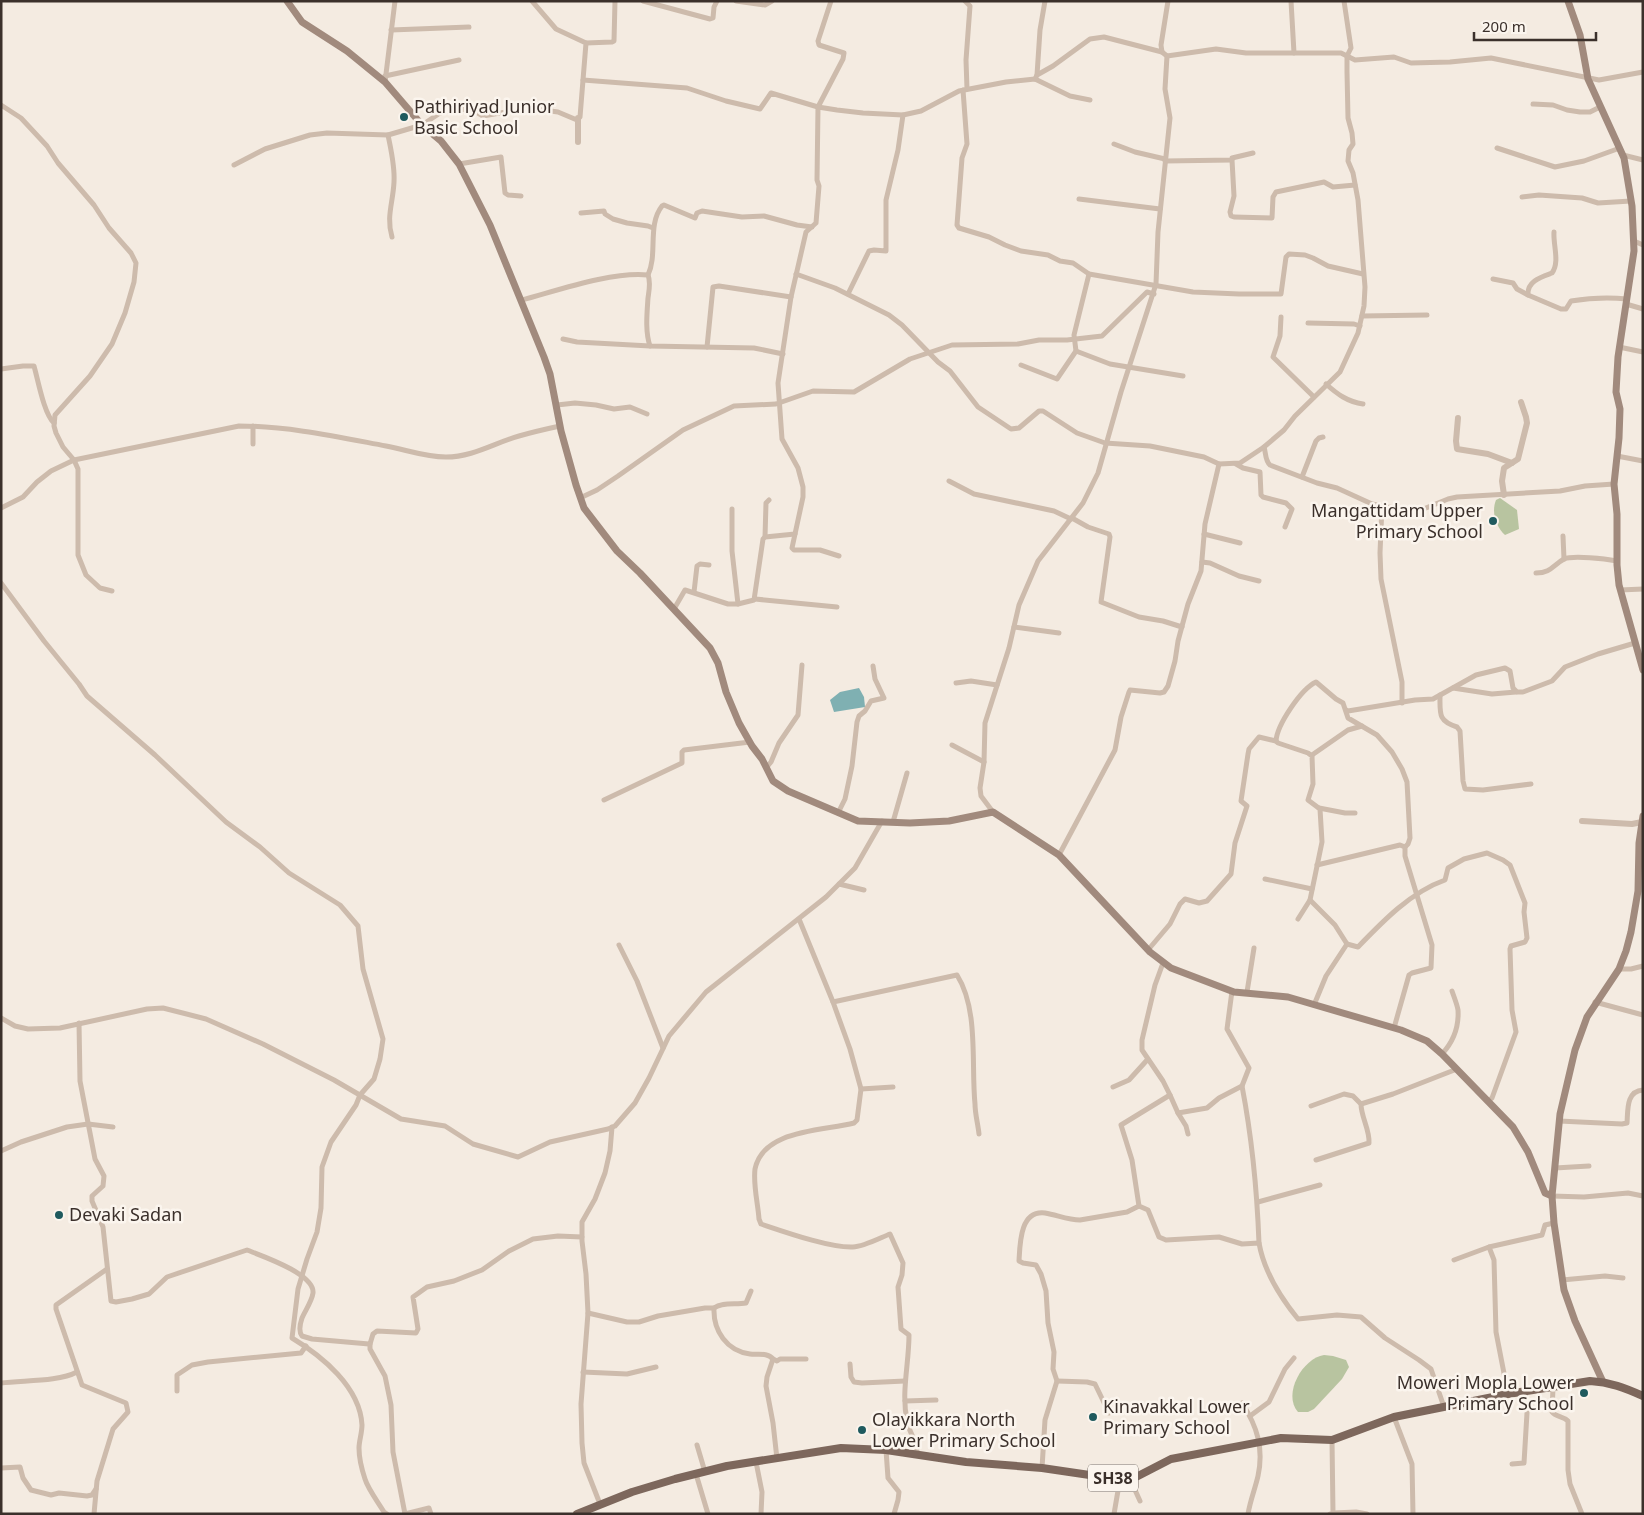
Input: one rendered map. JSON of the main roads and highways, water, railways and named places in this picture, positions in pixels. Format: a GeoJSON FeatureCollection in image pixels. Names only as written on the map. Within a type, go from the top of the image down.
{"type":"FeatureCollection","features":[{"type":"Feature","properties":{"kind":"main road"},"geometry":{"type":"LineString","coordinates":[[287,1],[302,22],[348,51],[385,79],[422,126],[441,141],[459,164],[490,225],[522,300],[550,374],[560,426],[584,508],[617,551],[710,648],[718,662],[726,692],[739,723],[773,781],[788,791],[858,821],[949,821],[993,812],[1059,855],[1148,950],[1171,968],[1232,991],[1288,997],[1394,1028],[1421,1038],[1442,1054],[1513,1127],[1528,1152],[1545,1193],[1552,1196]]}},
{"type":"Feature","properties":{"kind":"main road"},"geometry":{"type":"LineString","coordinates":[[1568,1],[1580,35],[1588,79],[1622,152],[1631,201],[1634,251],[1619,347],[1616,392],[1620,409],[1614,484],[1620,590],[1643,670]]}},
{"type":"Feature","properties":{"kind":"main road"},"geometry":{"type":"LineString","coordinates":[[1603,1382],[1575,1321],[1562,1280],[1552,1196],[1559,1121],[1575,1050],[1587,1017],[1618,969],[1626,951],[1631,932],[1638,891],[1639,843],[1642,819]]}},
{"type":"Feature","properties":{"kind":"main road","name":"SH38"},"geometry":{"type":"LineString","coordinates":[[577,1514],[632,1492],[696,1474],[841,1448],[886,1450],[966,1462],[1042,1468],[1130,1479],[1170,1459],[1281,1438],[1332,1440],[1394,1417],[1508,1394],[1590,1381],[1614,1384],[1643,1396]]}},
{"type":"Feature","properties":{"kind":"water"},"geometry":{"type":"Polygon","coordinates":[[[859,688],[864,697],[865,707],[834,712],[830,700],[840,692],[859,688]]]}},
{"type":"Feature","properties":{"kind":"place","name":"Pathiriyad Junior Basic School"},"geometry":{"type":"Point","coordinates":[404,117]}},
{"type":"Feature","properties":{"kind":"place","name":"Mangattidam Upper Primary School"},"geometry":{"type":"Point","coordinates":[1493,521]}},
{"type":"Feature","properties":{"kind":"place","name":"Devaki Sadan"},"geometry":{"type":"Point","coordinates":[59,1215]}},
{"type":"Feature","properties":{"kind":"place","name":"Moweri Mopla Lower Primary School"},"geometry":{"type":"Point","coordinates":[1584,1393]}},
{"type":"Feature","properties":{"kind":"place","name":"Kinavakkal Lower Primary School"},"geometry":{"type":"Point","coordinates":[1093,1417]}},
{"type":"Feature","properties":{"kind":"place","name":"Olayikkara North Lower Primary School"},"geometry":{"type":"Point","coordinates":[862,1430]}}]}
